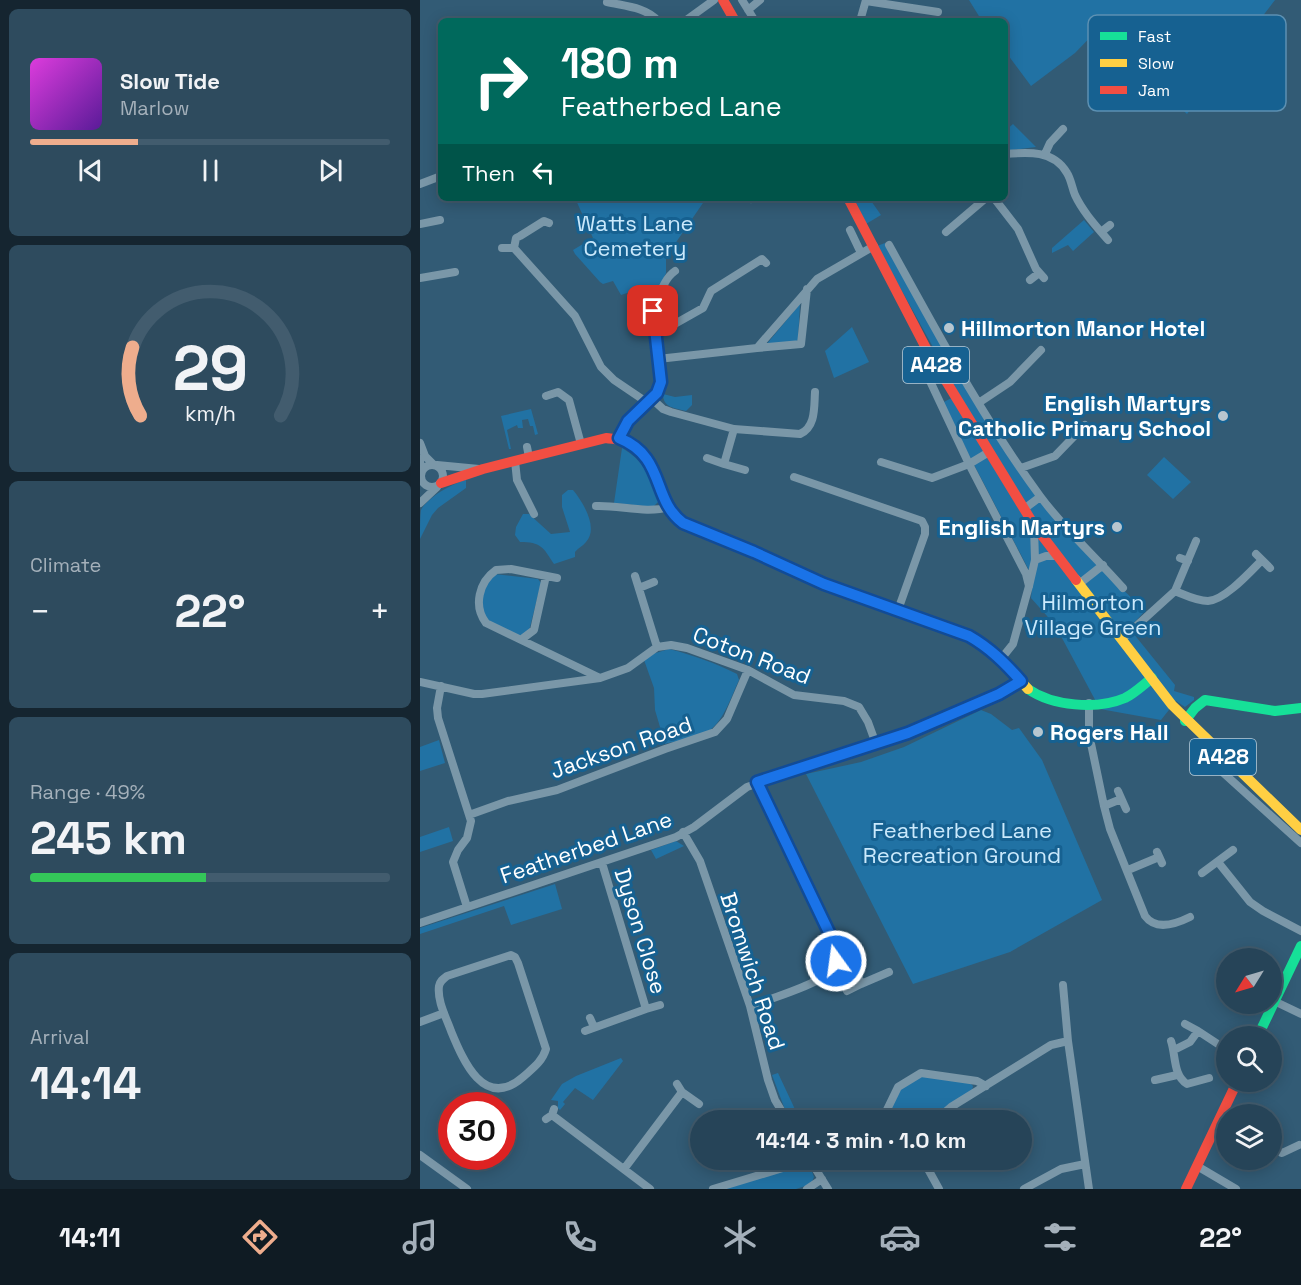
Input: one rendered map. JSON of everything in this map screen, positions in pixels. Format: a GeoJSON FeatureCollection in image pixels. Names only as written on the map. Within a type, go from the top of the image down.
{"type":"FeatureCollection","features":[{"type":"Feature","properties":{"kind":"main road"},"geometry":{"type":"LineString","coordinates":[[723,0],[733,18]]}},
{"type":"Feature","properties":{"kind":"main road","name":"A428"},"geometry":{"type":"LineString","coordinates":[[850,201],[933,360],[1034,525],[1185,721],[1301,830]]}},
{"type":"Feature","properties":{"kind":"main road"},"geometry":{"type":"LineString","coordinates":[[440,484],[515,460],[528,452],[606,438],[619,438],[642,452],[648,460],[669,507],[676,518],[683,523],[824,584],[969,636],[986,646],[1031,691],[1044,698],[1060,702],[1107,702],[1132,694],[1152,678]]}},
{"type":"Feature","properties":{"kind":"main road"},"geometry":{"type":"LineString","coordinates":[[1185,721],[1205,700],[1275,711],[1301,708]]}},
{"type":"Feature","properties":{"kind":"main road"},"geometry":{"type":"LineString","coordinates":[[1282,985],[1301,946]]}},
{"type":"Feature","properties":{"kind":"main road"},"geometry":{"type":"LineString","coordinates":[[1186,1189],[1197,1166],[1216,1136]]}},
{"type":"Feature","properties":{"kind":"street"},"geometry":{"type":"LineString","coordinates":[[689,18],[714,0]]}},
{"type":"Feature","properties":{"kind":"street"},"geometry":{"type":"LineString","coordinates":[[742,0],[753,18]]}},
{"type":"Feature","properties":{"kind":"street"},"geometry":{"type":"LineString","coordinates":[[748,10],[760,0]]}},
{"type":"Feature","properties":{"kind":"street"},"geometry":{"type":"LineString","coordinates":[[861,18],[866,0],[938,12]]}},
{"type":"Feature","properties":{"kind":"street"},"geometry":{"type":"LineString","coordinates":[[607,2],[646,11],[655,18]]}},
{"type":"Feature","properties":{"kind":"street"},"geometry":{"type":"LineString","coordinates":[[1045,154],[1050,143],[1063,129]]}},
{"type":"Feature","properties":{"kind":"street"},"geometry":{"type":"LineString","coordinates":[[1008,154],[1031,152],[1045,154],[1054,160],[1068,174],[1074,194],[1108,240]]}},
{"type":"Feature","properties":{"kind":"street"},"geometry":{"type":"LineString","coordinates":[[420,184],[438,177]]}},
{"type":"Feature","properties":{"kind":"street"},"geometry":{"type":"LineString","coordinates":[[946,232],[951,222],[982,201]]}},
{"type":"Feature","properties":{"kind":"street"},"geometry":{"type":"LineString","coordinates":[[996,201],[1018,229],[1042,275],[1030,280]]}},
{"type":"Feature","properties":{"kind":"street"},"geometry":{"type":"LineString","coordinates":[[514,249],[516,238],[546,219]]}},
{"type":"Feature","properties":{"kind":"street"},"geometry":{"type":"LineString","coordinates":[[420,224],[440,220]]}},
{"type":"Feature","properties":{"kind":"street"},"geometry":{"type":"LineString","coordinates":[[1101,232],[1110,225]]}},
{"type":"Feature","properties":{"kind":"street"},"geometry":{"type":"LineString","coordinates":[[850,230],[861,253]]}},
{"type":"Feature","properties":{"kind":"street"},"geometry":{"type":"LineString","coordinates":[[889,245],[898,268],[947,351],[1040,497],[1123,588]]}},
{"type":"Feature","properties":{"kind":"street"},"geometry":{"type":"LineString","coordinates":[[756,348],[817,279],[874,246]]}},
{"type":"Feature","properties":{"kind":"street"},"geometry":{"type":"LineString","coordinates":[[502,248],[514,249],[574,316],[607,374],[663,409],[734,429],[804,433],[812,423],[815,392]]}},
{"type":"Feature","properties":{"kind":"street"},"geometry":{"type":"LineString","coordinates":[[654,332],[664,330],[703,308],[711,291],[762,258],[766,263]]}},
{"type":"Feature","properties":{"kind":"street"},"geometry":{"type":"LineString","coordinates":[[619,438],[628,421],[657,393],[661,382],[653,311],[666,282],[675,271]]}},
{"type":"Feature","properties":{"kind":"street"},"geometry":{"type":"LineString","coordinates":[[420,278],[455,272]]}},
{"type":"Feature","properties":{"kind":"street"},"geometry":{"type":"LineString","coordinates":[[658,359],[801,344],[807,288]]}},
{"type":"Feature","properties":{"kind":"street"},"geometry":{"type":"LineString","coordinates":[[647,301],[653,311]]}},
{"type":"Feature","properties":{"kind":"street"},"geometry":{"type":"LineString","coordinates":[[906,312],[921,304]]}},
{"type":"Feature","properties":{"kind":"street"},"geometry":{"type":"LineString","coordinates":[[956,398],[979,401],[1010,382],[1041,350]]}},
{"type":"Feature","properties":{"kind":"street"},"geometry":{"type":"LineString","coordinates":[[947,351],[922,364],[969,464],[1026,574],[1029,586]]}},
{"type":"Feature","properties":{"kind":"street"},"geometry":{"type":"LineString","coordinates":[[546,396],[558,392],[570,400],[581,444]]}},
{"type":"Feature","properties":{"kind":"street"},"geometry":{"type":"LineString","coordinates":[[977,433],[986,413]]}},
{"type":"Feature","properties":{"kind":"street"},"geometry":{"type":"LineString","coordinates":[[1021,468],[1055,456],[1085,425]]}},
{"type":"Feature","properties":{"kind":"street"},"geometry":{"type":"LineString","coordinates":[[724,464],[734,429]]}},
{"type":"Feature","properties":{"kind":"street"},"geometry":{"type":"LineString","coordinates":[[420,443],[425,456],[443,472],[440,484],[420,503]]}},
{"type":"Feature","properties":{"kind":"street"},"geometry":{"type":"LineString","coordinates":[[881,462],[932,478],[969,464],[989,452]]}},
{"type":"Feature","properties":{"kind":"street"},"geometry":{"type":"LineString","coordinates":[[706,458],[745,470]]}},
{"type":"Feature","properties":{"kind":"street"},"geometry":{"type":"LineString","coordinates":[[420,459],[421,480],[429,487],[440,484]]}},
{"type":"Feature","properties":{"kind":"street"},"geometry":{"type":"LineString","coordinates":[[515,460],[517,480],[526,505],[534,514]]}},
{"type":"Feature","properties":{"kind":"street"},"geometry":{"type":"LineString","coordinates":[[421,480],[427,466],[483,469]]}},
{"type":"Feature","properties":{"kind":"street"},"geometry":{"type":"LineString","coordinates":[[794,477],[922,521],[925,534],[897,610]]}},
{"type":"Feature","properties":{"kind":"street"},"geometry":{"type":"LineString","coordinates":[[1024,509],[1040,497]]}},
{"type":"Feature","properties":{"kind":"street"},"geometry":{"type":"LineString","coordinates":[[596,506],[650,510],[669,507]]}},
{"type":"Feature","properties":{"kind":"street"},"geometry":{"type":"LineString","coordinates":[[1001,659],[1013,644],[1029,586],[1035,560],[1034,525]]}},
{"type":"Feature","properties":{"kind":"street"},"geometry":{"type":"LineString","coordinates":[[1122,639],[1175,591],[1196,541]]}},
{"type":"Feature","properties":{"kind":"street"},"geometry":{"type":"LineString","coordinates":[[1035,560],[1046,556],[1057,556]]}},
{"type":"Feature","properties":{"kind":"street"},"geometry":{"type":"LineString","coordinates":[[1175,591],[1202,600],[1216,599],[1225,594],[1259,557],[1270,568]]}},
{"type":"Feature","properties":{"kind":"street"},"geometry":{"type":"LineString","coordinates":[[1180,558],[1188,561]]}},
{"type":"Feature","properties":{"kind":"street"},"geometry":{"type":"LineString","coordinates":[[1079,584],[1103,565]]}},
{"type":"Feature","properties":{"kind":"street"},"geometry":{"type":"LineString","coordinates":[[557,578],[511,569],[496,570],[485,580],[477,608],[486,623],[600,678]]}},
{"type":"Feature","properties":{"kind":"street"},"geometry":{"type":"LineString","coordinates":[[541,649],[534,630],[546,576]]}},
{"type":"Feature","properties":{"kind":"street"},"geometry":{"type":"LineString","coordinates":[[635,576],[657,647]]}},
{"type":"Feature","properties":{"kind":"street"},"geometry":{"type":"LineString","coordinates":[[639,588],[654,582]]}},
{"type":"Feature","properties":{"kind":"street"},"geometry":{"type":"LineString","coordinates":[[522,639],[534,630]]}},
{"type":"Feature","properties":{"kind":"street","name":"Coton Road"},"geometry":{"type":"LineString","coordinates":[[420,682],[482,694],[600,678],[628,668],[657,647],[671,645],[687,648],[748,670],[794,695],[844,700],[859,707],[868,722],[876,744]]}},
{"type":"Feature","properties":{"kind":"street","name":"Jackson Road"},"geometry":{"type":"LineString","coordinates":[[470,815],[507,801],[557,790],[716,732],[727,719],[748,670]]}},
{"type":"Feature","properties":{"kind":"street","name":"Featherbed Lane"},"geometry":{"type":"LineString","coordinates":[[420,923],[602,863],[683,832],[694,827],[737,793],[757,782],[876,744],[999,694],[1021,681]]}},
{"type":"Feature","properties":{"kind":"street"},"geometry":{"type":"LineString","coordinates":[[441,686],[437,708],[438,718],[471,821],[467,838],[453,862],[467,907]]}},
{"type":"Feature","properties":{"kind":"street"},"geometry":{"type":"LineString","coordinates":[[1089,703],[1089,734],[1110,829],[1145,916],[1150,922],[1171,924],[1190,917]]}},
{"type":"Feature","properties":{"kind":"street"},"geometry":{"type":"LineString","coordinates":[[1204,740],[1202,747],[1208,759],[1301,843]]}},
{"type":"Feature","properties":{"kind":"street"},"geometry":{"type":"LineString","coordinates":[[750,1006],[816,980],[833,969],[836,961],[836,947],[757,782]]}},
{"type":"Feature","properties":{"kind":"street"},"geometry":{"type":"LineString","coordinates":[[1104,806],[1119,795],[1126,809]]}},
{"type":"Feature","properties":{"kind":"street","name":"Bromwich Road"},"geometry":{"type":"LineString","coordinates":[[683,832],[700,861],[750,1006],[768,1080],[781,1110]]}},
{"type":"Feature","properties":{"kind":"street"},"geometry":{"type":"LineString","coordinates":[[1202,873],[1233,850]]}},
{"type":"Feature","properties":{"kind":"street"},"geometry":{"type":"LineString","coordinates":[[1128,870],[1159,857]]}},
{"type":"Feature","properties":{"kind":"street"},"geometry":{"type":"LineString","coordinates":[[1218,862],[1250,902],[1263,912],[1299,929],[1301,918]]}},
{"type":"Feature","properties":{"kind":"street","name":"Dyson Close"},"geometry":{"type":"LineString","coordinates":[[602,863],[646,1009]]}},
{"type":"Feature","properties":{"kind":"street"},"geometry":{"type":"LineString","coordinates":[[511,955],[518,963],[546,1043],[544,1055],[541,1061],[516,1083],[500,1088],[491,1086],[476,1078],[468,1069],[444,1013],[438,995],[440,982],[447,976],[511,955]]}},
{"type":"Feature","properties":{"kind":"street"},"geometry":{"type":"LineString","coordinates":[[836,961],[855,968],[861,984]]}},
{"type":"Feature","properties":{"kind":"street"},"geometry":{"type":"LineString","coordinates":[[847,991],[889,972]]}},
{"type":"Feature","properties":{"kind":"street"},"geometry":{"type":"LineString","coordinates":[[1063,985],[1068,1041],[1089,1189]]}},
{"type":"Feature","properties":{"kind":"street","name":"Dyson Close"},"geometry":{"type":"LineString","coordinates":[[585,1030],[660,1005]]}},
{"type":"Feature","properties":{"kind":"street"},"geometry":{"type":"LineString","coordinates":[[1282,1005],[1301,1014]]}},
{"type":"Feature","properties":{"kind":"street"},"geometry":{"type":"LineString","coordinates":[[420,1022],[444,1013]]}},
{"type":"Feature","properties":{"kind":"street"},"geometry":{"type":"LineString","coordinates":[[590,1018],[594,1027]]}},
{"type":"Feature","properties":{"kind":"street"},"geometry":{"type":"LineString","coordinates":[[1185,1024],[1216,1043]]}},
{"type":"Feature","properties":{"kind":"street"},"geometry":{"type":"LineString","coordinates":[[1174,1050],[1190,1042],[1198,1031]]}},
{"type":"Feature","properties":{"kind":"street"},"geometry":{"type":"LineString","coordinates":[[948,1110],[1051,1045],[1068,1041]]}},
{"type":"Feature","properties":{"kind":"street"},"geometry":{"type":"LineString","coordinates":[[1171,1041],[1177,1075],[1187,1084],[1209,1078]]}},
{"type":"Feature","properties":{"kind":"street"},"geometry":{"type":"LineString","coordinates":[[887,1110],[898,1087],[921,1073],[977,1081],[986,1086]]}},
{"type":"Feature","properties":{"kind":"street"},"geometry":{"type":"LineString","coordinates":[[1155,1080],[1177,1075]]}},
{"type":"Feature","properties":{"kind":"street"},"geometry":{"type":"LineString","coordinates":[[624,1169],[680,1088],[699,1104]]}},
{"type":"Feature","properties":{"kind":"street"},"geometry":{"type":"LineString","coordinates":[[550,1114],[651,1189]]}},
{"type":"Feature","properties":{"kind":"street"},"geometry":{"type":"LineString","coordinates":[[1282,1153],[1299,1145]]}},
{"type":"Feature","properties":{"kind":"street"},"geometry":{"type":"LineString","coordinates":[[420,1155],[467,1189]]}},
{"type":"Feature","properties":{"kind":"street"},"geometry":{"type":"LineString","coordinates":[[1024,1189],[1061,1169],[1085,1164]]}},
{"type":"Feature","properties":{"kind":"street"},"geometry":{"type":"LineString","coordinates":[[1197,1166],[1236,1189]]}},
{"type":"Feature","properties":{"kind":"street"},"geometry":{"type":"LineString","coordinates":[[712,1189],[776,1170]]}},
{"type":"Feature","properties":{"kind":"street"},"geometry":{"type":"LineString","coordinates":[[816,1170],[828,1189]]}},
{"type":"Feature","properties":{"kind":"street"},"geometry":{"type":"LineString","coordinates":[[929,1170],[939,1189]]}},
{"type":"Feature","properties":{"kind":"street"},"geometry":{"type":"LineString","coordinates":[[807,1189],[822,1179]]}},
{"type":"Feature","properties":{"kind":"green space"},"geometry":{"type":"Polygon","coordinates":[[[969,0],[1275,0],[1263,15],[1088,15],[1088,40],[1075,53],[1031,86],[1008,55],[1008,18],[980,18],[969,0]]]}},
{"type":"Feature","properties":{"kind":"green space"},"geometry":{"type":"Polygon","coordinates":[[[1013,124],[1036,147],[1008,151],[1008,128],[1013,124]]]}},
{"type":"Feature","properties":{"kind":"green space","name":"Watts Lane Cemetery"},"geometry":{"type":"Polygon","coordinates":[[[576,201],[704,201],[666,257],[666,273],[653,304],[636,290],[621,295],[613,281],[603,284],[600,282],[573,250],[593,238],[576,201]]]}},
{"type":"Feature","properties":{"kind":"green space"},"geometry":{"type":"Polygon","coordinates":[[[855,201],[871,201],[881,215],[866,224],[855,201]]]}},
{"type":"Feature","properties":{"kind":"green space"},"geometry":{"type":"Polygon","coordinates":[[[1084,220],[1094,232],[1073,251],[1068,245],[1052,253],[1052,248],[1084,220]]]}},
{"type":"Feature","properties":{"kind":"green space","name":"Hilmorton Village Green"},"geometry":{"type":"Polygon","coordinates":[[[885,243],[995,434],[1104,571],[1145,611],[1129,628],[1175,685],[1174,691],[1194,697],[1194,700],[1185,707],[1176,701],[1161,720],[1100,709],[1055,625],[1031,598],[1033,578],[942,403],[959,394],[877,246],[885,243]]]}},
{"type":"Feature","properties":{"kind":"green space"},"geometry":{"type":"Polygon","coordinates":[[[800,304],[798,340],[765,346],[800,304]]]}},
{"type":"Feature","properties":{"kind":"green space"},"geometry":{"type":"Polygon","coordinates":[[[852,327],[869,362],[834,378],[825,351],[852,327]]]}},
{"type":"Feature","properties":{"kind":"green space"},"geometry":{"type":"Polygon","coordinates":[[[663,394],[675,397],[692,395],[692,405],[686,411],[674,408],[667,405],[663,394]]]}},
{"type":"Feature","properties":{"kind":"green space"},"geometry":{"type":"Polygon","coordinates":[[[531,409],[538,434],[535,435],[528,419],[522,420],[523,428],[518,428],[517,425],[507,430],[511,449],[509,449],[501,416],[531,409]]]}},
{"type":"Feature","properties":{"kind":"green space"},"geometry":{"type":"Polygon","coordinates":[[[622,448],[637,459],[646,471],[659,501],[653,507],[614,503],[622,448]]]}},
{"type":"Feature","properties":{"kind":"green space"},"geometry":{"type":"Polygon","coordinates":[[[1164,457],[1191,482],[1173,499],[1147,475],[1164,457]]]}},
{"type":"Feature","properties":{"kind":"green space"},"geometry":{"type":"Polygon","coordinates":[[[466,480],[466,488],[432,515],[420,539],[421,510],[424,505],[441,491],[466,480]]]}},
{"type":"Feature","properties":{"kind":"green space"},"geometry":{"type":"Polygon","coordinates":[[[568,490],[573,490],[588,515],[590,536],[575,552],[575,557],[554,564],[537,544],[520,542],[515,535],[516,527],[523,514],[529,514],[551,534],[570,532],[562,507],[562,495],[568,490]]]}},
{"type":"Feature","properties":{"kind":"green space"},"geometry":{"type":"Polygon","coordinates":[[[494,574],[538,579],[541,583],[529,631],[520,636],[487,620],[479,606],[487,582],[494,574]]]}},
{"type":"Feature","properties":{"kind":"green space"},"geometry":{"type":"Polygon","coordinates":[[[669,649],[720,666],[737,674],[739,680],[715,726],[694,737],[665,744],[655,710],[654,688],[644,660],[649,655],[669,649]]]}},
{"type":"Feature","properties":{"kind":"green space","name":"Featherbed Lane Recreation Ground"},"geometry":{"type":"Polygon","coordinates":[[[981,710],[991,714],[1012,730],[1019,728],[1042,760],[1102,900],[1010,952],[913,984],[806,774],[861,762],[904,747],[981,710]]]}},
{"type":"Feature","properties":{"kind":"green space"},"geometry":{"type":"Polygon","coordinates":[[[439,740],[445,763],[420,771],[420,747],[439,740]]]}},
{"type":"Feature","properties":{"kind":"green space"},"geometry":{"type":"Polygon","coordinates":[[[449,827],[453,841],[420,852],[420,837],[449,827]]]}},
{"type":"Feature","properties":{"kind":"green space"},"geometry":{"type":"Polygon","coordinates":[[[676,841],[684,846],[656,859],[651,850],[676,841]]]}},
{"type":"Feature","properties":{"kind":"green space"},"geometry":{"type":"Polygon","coordinates":[[[555,884],[562,909],[511,925],[504,906],[420,934],[420,928],[555,884]]]}},
{"type":"Feature","properties":{"kind":"green space"},"geometry":{"type":"Polygon","coordinates":[[[621,1058],[623,1061],[593,1100],[575,1088],[563,1102],[565,1104],[560,1110],[558,1101],[551,1100],[562,1084],[621,1058]]]}},
{"type":"Feature","properties":{"kind":"green space"},"geometry":{"type":"Polygon","coordinates":[[[778,1073],[795,1110],[786,1110],[772,1075],[778,1073]]]}},
{"type":"Feature","properties":{"kind":"green space"},"geometry":{"type":"Polygon","coordinates":[[[922,1076],[969,1082],[973,1086],[972,1091],[946,1110],[890,1110],[900,1089],[922,1076]]]}},
{"type":"Feature","properties":{"kind":"green space"},"geometry":{"type":"Polygon","coordinates":[[[787,1170],[811,1170],[814,1177],[811,1184],[796,1189],[723,1189],[787,1170]]]}},
{"type":"Feature","properties":{"kind":"traffic: fast"},"geometry":{"type":"LineString","coordinates":[[1028,689],[1038,695],[1062,702],[1101,704],[1125,698],[1152,678]]}},
{"type":"Feature","properties":{"kind":"traffic: fast"},"geometry":{"type":"LineString","coordinates":[[1185,721],[1205,700],[1275,711],[1301,708]]}},
{"type":"Feature","properties":{"kind":"traffic: fast"},"geometry":{"type":"LineString","coordinates":[[1263,1026],[1301,946]]}},
{"type":"Feature","properties":{"kind":"traffic: slow"},"geometry":{"type":"LineString","coordinates":[[743,548],[824,584],[970,636],[995,653],[1028,689]]}},
{"type":"Feature","properties":{"kind":"traffic: slow"},"geometry":{"type":"LineString","coordinates":[[1076,580],[1172,705],[1301,830]]}},
{"type":"Feature","properties":{"kind":"traffic: jam"},"geometry":{"type":"LineString","coordinates":[[723,0],[733,18]]}},
{"type":"Feature","properties":{"kind":"traffic: jam"},"geometry":{"type":"LineString","coordinates":[[850,201],[927,350],[1034,525],[1076,580]]}},
{"type":"Feature","properties":{"kind":"traffic: jam"},"geometry":{"type":"LineString","coordinates":[[441,483],[483,469],[606,438],[620,440],[636,447],[644,456],[667,503],[683,523],[743,548]]}},
{"type":"Feature","properties":{"kind":"traffic: jam"},"geometry":{"type":"LineString","coordinates":[[1186,1189],[1232,1092]]}},
{"type":"Feature","properties":{"kind":"place","name":"Hillmorton Manor Hotel"},"geometry":{"type":"Point","coordinates":[949,328]}},
{"type":"Feature","properties":{"kind":"place","name":"English Martyrs Catholic Primary School"},"geometry":{"type":"Point","coordinates":[1223,416]}},
{"type":"Feature","properties":{"kind":"place","name":"English Martyrs"},"geometry":{"type":"Point","coordinates":[1117,527]}},
{"type":"Feature","properties":{"kind":"place","name":"Rogers Hall"},"geometry":{"type":"Point","coordinates":[1038,732]}},
{"type":"Feature","properties":{"kind":"route"},"geometry":{"type":"LineString","coordinates":[[653,311],[660,389],[628,421],[619,438],[632,444],[648,460],[676,518],[824,584],[969,636],[986,646],[1021,681],[999,694],[908,733],[757,782],[836,947],[838,955],[836,961]]}}]}
